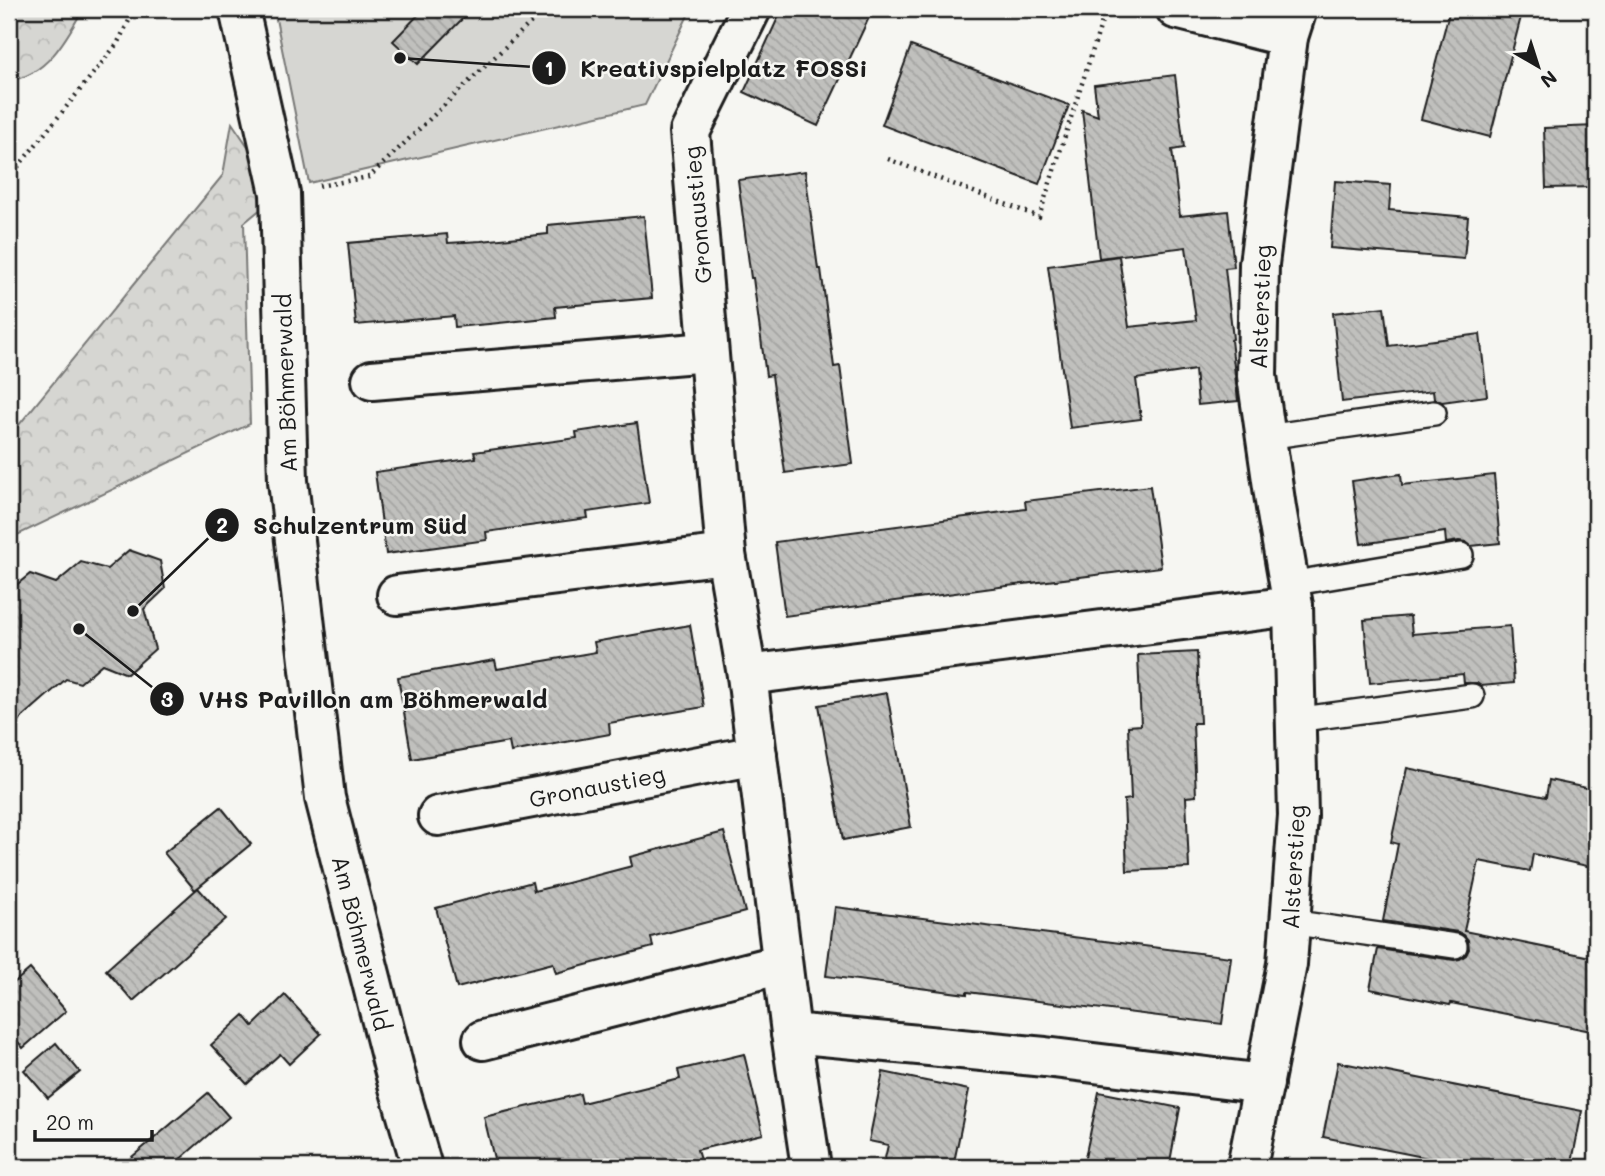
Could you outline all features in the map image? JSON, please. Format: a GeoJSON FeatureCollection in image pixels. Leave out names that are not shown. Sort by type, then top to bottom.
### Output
{"type":"FeatureCollection","features":[{"type":"Feature","properties":{"kind":"street","name":"Am Böhmerwald"},"geometry":{"type":"LineString","coordinates":[[239,9],[280,193],[288,481],[326,798],[398,1084],[422,1167]]}},
{"type":"Feature","properties":{"kind":"street","name":"Gronaustieg"},"geometry":{"type":"LineString","coordinates":[[751,9],[690,132],[726,554],[747,675],[782,964],[811,1167]]}},
{"type":"Feature","properties":{"kind":"street"},"geometry":{"type":"LineString","coordinates":[[1176,9],[1293,23]]}},
{"type":"Feature","properties":{"kind":"street","name":"Alsterstieg"},"geometry":{"type":"LineString","coordinates":[[1247,1167],[1287,964],[1298,816],[1291,595],[1257,376],[1259,264],[1293,23]]}},
{"type":"Feature","properties":{"kind":"street"},"geometry":{"type":"LineString","coordinates":[[372,380],[708,352]]}},
{"type":"Feature","properties":{"kind":"street"},"geometry":{"type":"LineString","coordinates":[[397,595],[726,554]]}},
{"type":"Feature","properties":{"kind":"street"},"geometry":{"type":"LineString","coordinates":[[747,675],[1291,595]]}},
{"type":"Feature","properties":{"kind":"street","name":"Gronaustieg"},"geometry":{"type":"LineString","coordinates":[[438,817],[757,755]]}},
{"type":"Feature","properties":{"kind":"street"},"geometry":{"type":"LineString","coordinates":[[483,1040],[782,964]]}},
{"type":"Feature","properties":{"kind":"street"},"geometry":{"type":"LineString","coordinates":[[791,1033],[1045,1057],[1264,1084]]}},
{"type":"Feature","properties":{"kind":"lane"},"geometry":{"type":"LineString","coordinates":[[1266,437],[1434,413]]}},
{"type":"Feature","properties":{"kind":"lane"},"geometry":{"type":"LineString","coordinates":[[1291,595],[1461,555]]}},
{"type":"Feature","properties":{"kind":"lane"},"geometry":{"type":"LineString","coordinates":[[1295,720],[1472,696]]}},
{"type":"Feature","properties":{"kind":"lane"},"geometry":{"type":"LineString","coordinates":[[1290,922],[1455,946]]}},
{"type":"Feature","properties":{"kind":"path"},"geometry":{"type":"LineString","coordinates":[[9,178],[117,44],[135,9]]}},
{"type":"Feature","properties":{"kind":"path"},"geometry":{"type":"LineString","coordinates":[[280,193],[369,177],[545,9]]}},
{"type":"Feature","properties":{"kind":"path"},"geometry":{"type":"LineString","coordinates":[[888,159],[1039,217],[1106,9]]}},
{"type":"Feature","properties":{"kind":"green space"},"geometry":{"type":"Polygon","coordinates":[[[9,9],[83,9],[70,32],[44,64],[34,72],[9,80],[9,9]]]}},
{"type":"Feature","properties":{"kind":"green space"},"geometry":{"type":"Polygon","coordinates":[[[274,9],[691,9],[645,105],[309,183],[274,9]]]}},
{"type":"Feature","properties":{"kind":"green space"},"geometry":{"type":"Polygon","coordinates":[[[232,123],[280,193],[244,223],[250,424],[9,539],[9,437],[223,175],[232,123]]]}},
{"type":"Feature","properties":{"kind":"building"},"geometry":{"type":"Polygon","coordinates":[[[424,9],[472,9],[418,64],[393,41],[424,9]]]}},
{"type":"Feature","properties":{"kind":"building"},"geometry":{"type":"Polygon","coordinates":[[[782,9],[873,9],[818,126],[744,92],[782,9]]]}},
{"type":"Feature","properties":{"kind":"building"},"geometry":{"type":"Polygon","coordinates":[[[1450,9],[1523,9],[1490,137],[1421,119],[1450,9]]]}},
{"type":"Feature","properties":{"kind":"building"},"geometry":{"type":"Polygon","coordinates":[[[911,46],[1069,105],[1039,184],[882,125],[911,46]]]}},
{"type":"Feature","properties":{"kind":"building"},"geometry":{"type":"Polygon","coordinates":[[[1175,75],[1184,148],[1172,150],[1180,216],[1228,211],[1234,267],[1225,268],[1238,401],[1198,405],[1195,370],[1136,379],[1141,419],[1070,428],[1048,266],[1119,256],[1129,327],[1196,320],[1186,247],[1099,258],[1082,110],[1098,116],[1094,85],[1175,75]]]}},
{"type":"Feature","properties":{"kind":"building"},"geometry":{"type":"Polygon","coordinates":[[[1596,126],[1596,187],[1546,188],[1544,128],[1596,126]]]}},
{"type":"Feature","properties":{"kind":"building"},"geometry":{"type":"Polygon","coordinates":[[[805,171],[834,367],[840,366],[853,464],[785,473],[772,375],[766,376],[738,180],[805,171]]]}},
{"type":"Feature","properties":{"kind":"building"},"geometry":{"type":"Polygon","coordinates":[[[1335,181],[1391,185],[1389,210],[1468,217],[1464,259],[1330,248],[1335,181]]]}},
{"type":"Feature","properties":{"kind":"building"},"geometry":{"type":"Polygon","coordinates":[[[644,216],[652,298],[555,307],[556,317],[489,324],[455,327],[454,316],[356,325],[348,243],[447,234],[448,243],[481,241],[548,234],[548,225],[644,216]]]}},
{"type":"Feature","properties":{"kind":"building"},"geometry":{"type":"Polygon","coordinates":[[[1384,307],[1389,346],[1480,334],[1487,396],[1442,402],[1434,399],[1433,391],[1342,402],[1333,313],[1384,307]]]}},
{"type":"Feature","properties":{"kind":"building"},"geometry":{"type":"Polygon","coordinates":[[[637,423],[649,503],[587,512],[588,518],[486,532],[487,540],[386,554],[375,472],[476,458],[474,452],[577,438],[576,432],[637,423]]]}},
{"type":"Feature","properties":{"kind":"building"},"geometry":{"type":"Polygon","coordinates":[[[1401,474],[1402,485],[1494,475],[1500,543],[1471,546],[1459,541],[1446,543],[1445,532],[1361,544],[1352,481],[1401,474]]]}},
{"type":"Feature","properties":{"kind":"building"},"geometry":{"type":"Polygon","coordinates":[[[1150,486],[1161,567],[785,616],[775,542],[1026,509],[1025,501],[1150,486]]]}},
{"type":"Feature","properties":{"kind":"building"},"geometry":{"type":"Polygon","coordinates":[[[129,550],[160,561],[165,589],[144,609],[155,649],[127,674],[102,664],[80,683],[66,679],[9,729],[9,591],[30,574],[56,583],[81,562],[107,569],[129,550]]]}},
{"type":"Feature","properties":{"kind":"building"},"geometry":{"type":"Polygon","coordinates":[[[1410,616],[1412,634],[1510,626],[1514,683],[1481,686],[1477,683],[1464,683],[1463,674],[1370,683],[1364,620],[1410,616]]]}},
{"type":"Feature","properties":{"kind":"building"},"geometry":{"type":"Polygon","coordinates":[[[690,625],[704,707],[609,723],[610,734],[511,752],[509,742],[412,759],[398,677],[495,660],[497,669],[596,652],[594,642],[690,625]]]}},
{"type":"Feature","properties":{"kind":"building"},"geometry":{"type":"Polygon","coordinates":[[[1197,652],[1200,723],[1193,723],[1196,796],[1186,797],[1189,868],[1127,871],[1124,800],[1131,799],[1128,726],[1141,725],[1138,655],[1197,652]]]}},
{"type":"Feature","properties":{"kind":"building"},"geometry":{"type":"Polygon","coordinates":[[[887,693],[911,827],[843,840],[819,705],[887,693]]]}},
{"type":"Feature","properties":{"kind":"building"},"geometry":{"type":"Polygon","coordinates":[[[1407,768],[1546,797],[1549,780],[1596,790],[1596,868],[1533,854],[1530,871],[1479,861],[1464,931],[1596,958],[1596,1032],[1370,989],[1378,949],[1454,960],[1466,955],[1469,949],[1468,940],[1458,932],[1383,921],[1398,844],[1391,842],[1407,768]]]}},
{"type":"Feature","properties":{"kind":"building"},"geometry":{"type":"Polygon","coordinates":[[[221,807],[251,844],[195,890],[164,853],[221,807]]]}},
{"type":"Feature","properties":{"kind":"building"},"geometry":{"type":"Polygon","coordinates":[[[724,832],[745,912],[651,937],[653,947],[556,973],[553,963],[457,988],[436,908],[532,882],[534,891],[632,866],[630,857],[724,832]]]}},
{"type":"Feature","properties":{"kind":"building"},"geometry":{"type":"Polygon","coordinates":[[[198,888],[226,919],[133,1001],[106,970],[198,888]]]}},
{"type":"Feature","properties":{"kind":"building"},"geometry":{"type":"Polygon","coordinates":[[[835,907],[1231,957],[1222,1024],[826,976],[835,907]]]}},
{"type":"Feature","properties":{"kind":"building"},"geometry":{"type":"Polygon","coordinates":[[[30,969],[66,1011],[23,1048],[9,1031],[9,987],[30,969]]]}},
{"type":"Feature","properties":{"kind":"building"},"geometry":{"type":"Polygon","coordinates":[[[285,995],[321,1034],[289,1064],[280,1054],[247,1084],[211,1045],[244,1015],[253,1026],[285,995]]]}},
{"type":"Feature","properties":{"kind":"building"},"geometry":{"type":"Polygon","coordinates":[[[56,1043],[80,1072],[48,1098],[24,1070],[56,1043]]]}},
{"type":"Feature","properties":{"kind":"building"},"geometry":{"type":"Polygon","coordinates":[[[744,1054],[763,1134],[697,1150],[700,1160],[669,1167],[496,1167],[484,1117],[580,1094],[582,1103],[680,1079],[678,1070],[744,1054]]]}},
{"type":"Feature","properties":{"kind":"building"},"geometry":{"type":"Polygon","coordinates":[[[1338,1062],[1582,1111],[1571,1167],[1473,1167],[1323,1137],[1338,1062]]]}},
{"type":"Feature","properties":{"kind":"building"},"geometry":{"type":"Polygon","coordinates":[[[883,1072],[969,1090],[953,1167],[883,1167],[888,1145],[869,1141],[883,1072]]]}},
{"type":"Feature","properties":{"kind":"building"},"geometry":{"type":"Polygon","coordinates":[[[1099,1092],[1180,1108],[1169,1167],[1083,1167],[1099,1092]]]}},
{"type":"Feature","properties":{"kind":"building"},"geometry":{"type":"Polygon","coordinates":[[[208,1093],[229,1117],[171,1167],[120,1167],[208,1093]]]}},
{"type":"Feature","properties":{"kind":"place","name":"Kreativspielplatz FOSSi"},"geometry":{"type":"Point","coordinates":[400,58]}},
{"type":"Feature","properties":{"kind":"place","name":"Schulzentrum Süd"},"geometry":{"type":"Point","coordinates":[133,611]}},
{"type":"Feature","properties":{"kind":"place","name":"VHS Pavillon am Böhmerwald"},"geometry":{"type":"Point","coordinates":[79,629]}}]}
